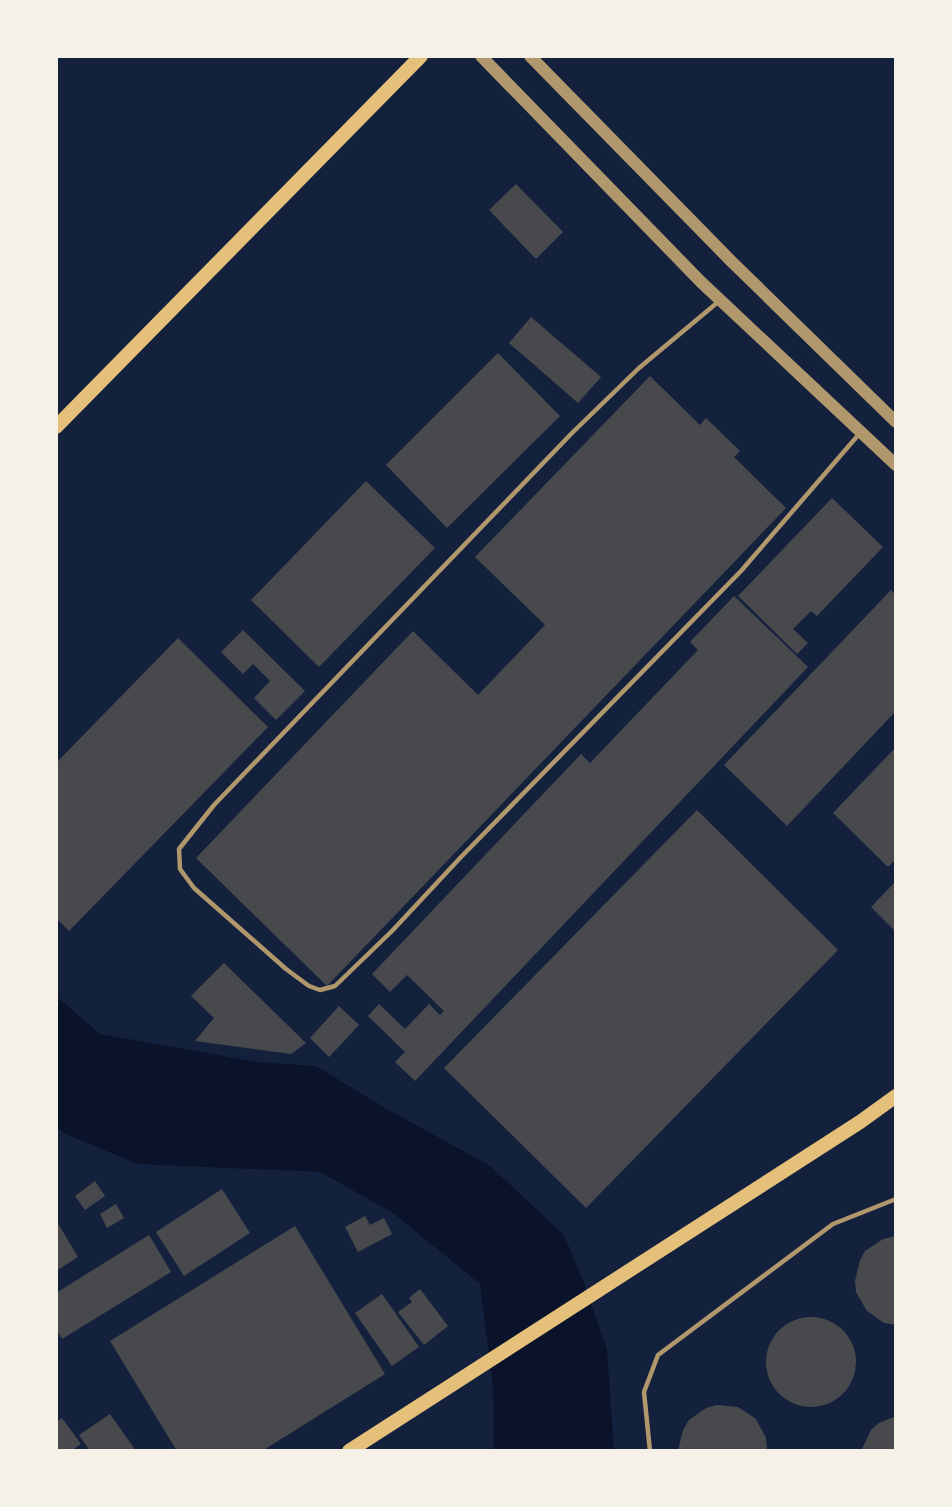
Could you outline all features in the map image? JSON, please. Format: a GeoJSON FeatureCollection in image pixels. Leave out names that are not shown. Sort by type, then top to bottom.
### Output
{"type":"FeatureCollection","features":[{"type":"Feature","properties":{"kind":"main road"},"geometry":{"type":"LineString","coordinates":[[56,427],[421,56]]}},
{"type":"Feature","properties":{"kind":"main road"},"geometry":{"type":"LineString","coordinates":[[349,1451],[373,1439],[451,1385],[896,1096]]}},
{"type":"Feature","properties":{"kind":"street"},"geometry":{"type":"LineString","coordinates":[[481,56],[720,300],[896,465]]}},
{"type":"Feature","properties":{"kind":"street"},"geometry":{"type":"LineString","coordinates":[[530,56],[732,262],[896,422]]}},
{"type":"Feature","properties":{"kind":"lane"},"geometry":{"type":"LineString","coordinates":[[720,300],[639,368],[572,433],[214,805],[179,849],[180,869],[194,888],[309,986],[320,990],[335,986],[392,931],[741,570],[861,432]]}},
{"type":"Feature","properties":{"kind":"lane"},"geometry":{"type":"LineString","coordinates":[[650,1451],[644,1392],[658,1355],[833,1224],[896,1199]]}},
{"type":"Feature","properties":{"kind":"water"},"geometry":{"type":"Polygon","coordinates":[[[56,996],[100,1034],[257,1062],[316,1066],[392,1112],[489,1165],[564,1235],[607,1349],[614,1451],[494,1451],[493,1388],[480,1284],[393,1213],[320,1172],[138,1164],[56,1128],[56,996]]]}},
{"type":"Feature","properties":{"kind":"building"},"geometry":{"type":"Polygon","coordinates":[[[516,184],[563,232],[536,259],[489,210],[516,184]]]}},
{"type":"Feature","properties":{"kind":"building"},"geometry":{"type":"Polygon","coordinates":[[[531,317],[601,377],[578,403],[509,343],[531,317]]]}},
{"type":"Feature","properties":{"kind":"building"},"geometry":{"type":"Polygon","coordinates":[[[498,353],[560,416],[447,528],[386,465],[498,353]]]}},
{"type":"Feature","properties":{"kind":"building"},"geometry":{"type":"Polygon","coordinates":[[[650,376],[700,425],[706,418],[740,451],[734,457],[786,508],[327,986],[196,858],[413,631],[478,695],[545,625],[475,557],[650,376]]]}},
{"type":"Feature","properties":{"kind":"building"},"geometry":{"type":"Polygon","coordinates":[[[366,481],[435,548],[319,667],[251,600],[366,481]]]}},
{"type":"Feature","properties":{"kind":"building"},"geometry":{"type":"Polygon","coordinates":[[[832,498],[883,547],[817,616],[811,611],[793,629],[808,643],[797,654],[738,596],[832,498]]]}},
{"type":"Feature","properties":{"kind":"building"},"geometry":{"type":"Polygon","coordinates":[[[891,590],[896,595],[896,711],[787,826],[724,765],[891,590]]]}},
{"type":"Feature","properties":{"kind":"building"},"geometry":{"type":"Polygon","coordinates":[[[734,596],[808,667],[415,1081],[395,1062],[405,1052],[368,1016],[379,1004],[405,1029],[429,1004],[440,1015],[444,1011],[407,975],[390,992],[372,974],[581,754],[590,763],[698,650],[690,642],[734,596]]]}},
{"type":"Feature","properties":{"kind":"building"},"geometry":{"type":"Polygon","coordinates":[[[243,630],[305,691],[276,720],[254,698],[270,681],[253,664],[243,674],[221,652],[243,630]]]}},
{"type":"Feature","properties":{"kind":"building"},"geometry":{"type":"Polygon","coordinates":[[[178,638],[268,727],[69,931],[56,918],[56,763],[178,638]]]}},
{"type":"Feature","properties":{"kind":"building"},"geometry":{"type":"Polygon","coordinates":[[[896,747],[896,859],[888,867],[833,813],[896,747]]]}},
{"type":"Feature","properties":{"kind":"building"},"geometry":{"type":"Polygon","coordinates":[[[697,810],[838,950],[586,1208],[444,1068],[697,810]]]}},
{"type":"Feature","properties":{"kind":"building"},"geometry":{"type":"Polygon","coordinates":[[[896,881],[896,932],[871,907],[896,881]]]}},
{"type":"Feature","properties":{"kind":"building"},"geometry":{"type":"Polygon","coordinates":[[[224,963],[306,1043],[291,1054],[195,1041],[214,1018],[191,996],[224,963]]]}},
{"type":"Feature","properties":{"kind":"building"},"geometry":{"type":"Polygon","coordinates":[[[339,1006],[359,1025],[329,1057],[310,1038],[339,1006]]]}},
{"type":"Feature","properties":{"kind":"building"},"geometry":{"type":"Polygon","coordinates":[[[95,1181],[105,1196],[85,1210],[75,1196],[95,1181]]]}},
{"type":"Feature","properties":{"kind":"building"},"geometry":{"type":"Polygon","coordinates":[[[222,1189],[250,1233],[184,1276],[156,1232],[222,1189]]]}},
{"type":"Feature","properties":{"kind":"building"},"geometry":{"type":"Polygon","coordinates":[[[116,1204],[124,1218],[107,1228],[100,1214],[116,1204]]]}},
{"type":"Feature","properties":{"kind":"building"},"geometry":{"type":"Polygon","coordinates":[[[365,1216],[370,1225],[384,1218],[392,1234],[358,1252],[345,1227],[365,1216]]]}},
{"type":"Feature","properties":{"kind":"building"},"geometry":{"type":"Polygon","coordinates":[[[56,1220],[78,1257],[56,1271],[56,1220]]]}},
{"type":"Feature","properties":{"kind":"building"},"geometry":{"type":"Polygon","coordinates":[[[295,1226],[385,1374],[262,1451],[177,1451],[110,1341],[295,1226]]]}},
{"type":"Feature","properties":{"kind":"building"},"geometry":{"type":"Polygon","coordinates":[[[149,1235],[171,1272],[62,1339],[56,1329],[56,1293],[149,1235]]]}},
{"type":"Feature","properties":{"kind":"building"},"geometry":{"type":"Polygon","coordinates":[[[896,1236],[896,1325],[884,1323],[867,1311],[856,1292],[855,1281],[865,1251],[883,1239],[896,1236]]]}},
{"type":"Feature","properties":{"kind":"building"},"geometry":{"type":"Polygon","coordinates":[[[420,1289],[448,1326],[424,1345],[398,1312],[412,1302],[409,1298],[420,1289]]]}},
{"type":"Feature","properties":{"kind":"building"},"geometry":{"type":"Polygon","coordinates":[[[382,1294],[419,1347],[392,1366],[355,1313],[382,1294]]]}},
{"type":"Feature","properties":{"kind":"building"},"geometry":{"type":"Polygon","coordinates":[[[811,1317],[828,1321],[843,1330],[852,1345],[856,1362],[852,1379],[843,1394],[828,1403],[811,1407],[794,1403],[779,1394],[770,1379],[766,1362],[770,1345],[779,1330],[794,1321],[811,1317]]]}},
{"type":"Feature","properties":{"kind":"building"},"geometry":{"type":"Polygon","coordinates":[[[717,1405],[738,1407],[756,1419],[766,1438],[767,1451],[678,1451],[683,1430],[689,1420],[706,1408],[717,1405]]]}},
{"type":"Feature","properties":{"kind":"building"},"geometry":{"type":"Polygon","coordinates":[[[110,1414],[136,1451],[90,1451],[79,1435],[110,1414]]]}},
{"type":"Feature","properties":{"kind":"building"},"geometry":{"type":"Polygon","coordinates":[[[896,1416],[896,1451],[861,1451],[871,1430],[879,1423],[896,1416]]]}},
{"type":"Feature","properties":{"kind":"building"},"geometry":{"type":"Polygon","coordinates":[[[62,1418],[81,1444],[71,1451],[56,1451],[56,1422],[62,1418]]]}}]}
